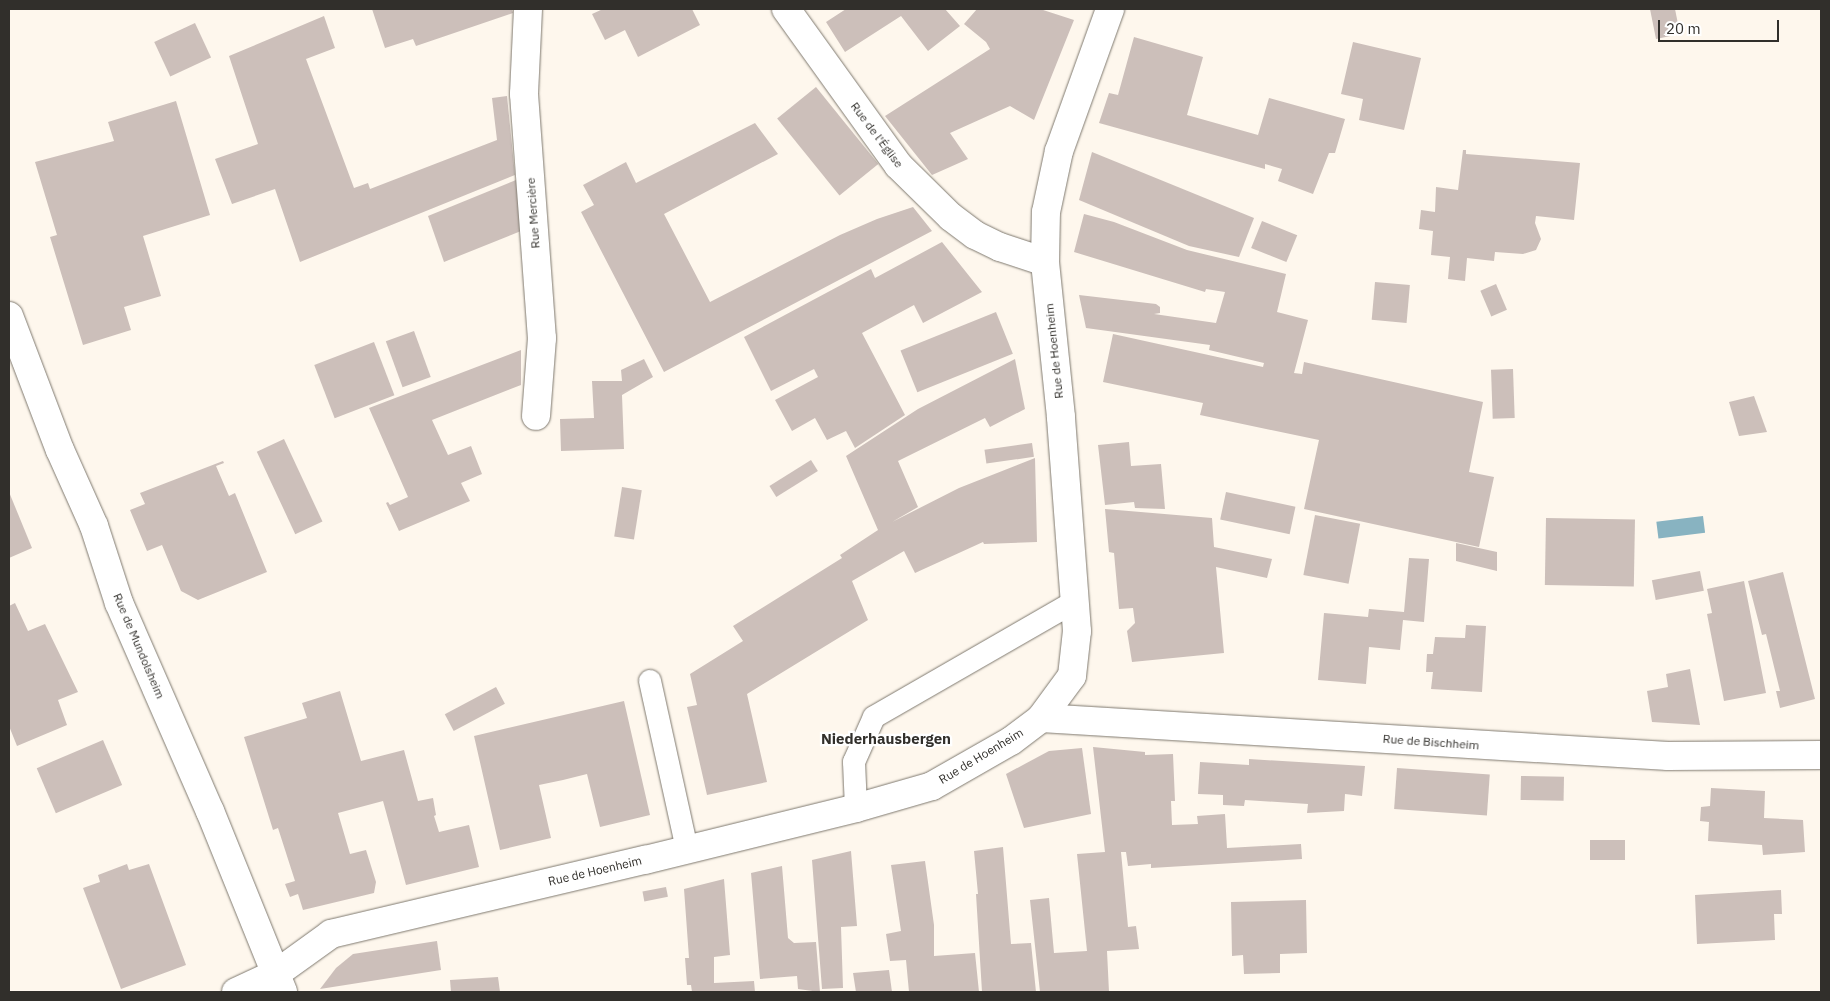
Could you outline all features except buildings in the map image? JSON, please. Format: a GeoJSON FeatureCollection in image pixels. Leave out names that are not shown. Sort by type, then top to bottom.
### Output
{"type":"FeatureCollection","features":[{"type":"Feature","properties":{"kind":"street","name":"Rue Mercière"},"geometry":{"type":"LineString","coordinates":[[528,9],[524,94],[542,338],[536,416]]}},
{"type":"Feature","properties":{"kind":"street","name":"Rue de l'Église"},"geometry":{"type":"LineString","coordinates":[[786,9],[898,165],[951,217],[975,235],[1000,247],[1045,262]]}},
{"type":"Feature","properties":{"kind":"street","name":"Rue de Hoenheim"},"geometry":{"type":"LineString","coordinates":[[236,992],[280,982],[331,934],[856,808],[932,786],[1011,741],[1041,718],[1072,676],[1078,631],[1061,417],[1045,262],[1046,212],[1059,151],[1110,9]]}},
{"type":"Feature","properties":{"kind":"street","name":"Rue de Mundolsheim"},"geometry":{"type":"LineString","coordinates":[[9,316],[60,450],[94,526],[120,603],[210,810],[280,982]]}},
{"type":"Feature","properties":{"kind":"street","name":"Rue de Bischheim"},"geometry":{"type":"LineString","coordinates":[[1041,718],[1668,756],[1821,755]]}},
{"type":"Feature","properties":{"kind":"lane"},"geometry":{"type":"LineString","coordinates":[[856,808],[854,762],[874,716],[1076,601]]}},
{"type":"Feature","properties":{"kind":"lane"},"geometry":{"type":"LineString","coordinates":[[650,681],[687,849]]}},
{"type":"Feature","properties":{"kind":"water"},"geometry":{"type":"Polygon","coordinates":[[[1703,516],[1705,533],[1658,539],[1656,522],[1703,516]]]}},
{"type":"Feature","properties":{"kind":"district","name":"Niederhausbergen"},"geometry":{"type":"Point","coordinates":[886,739]}}]}
